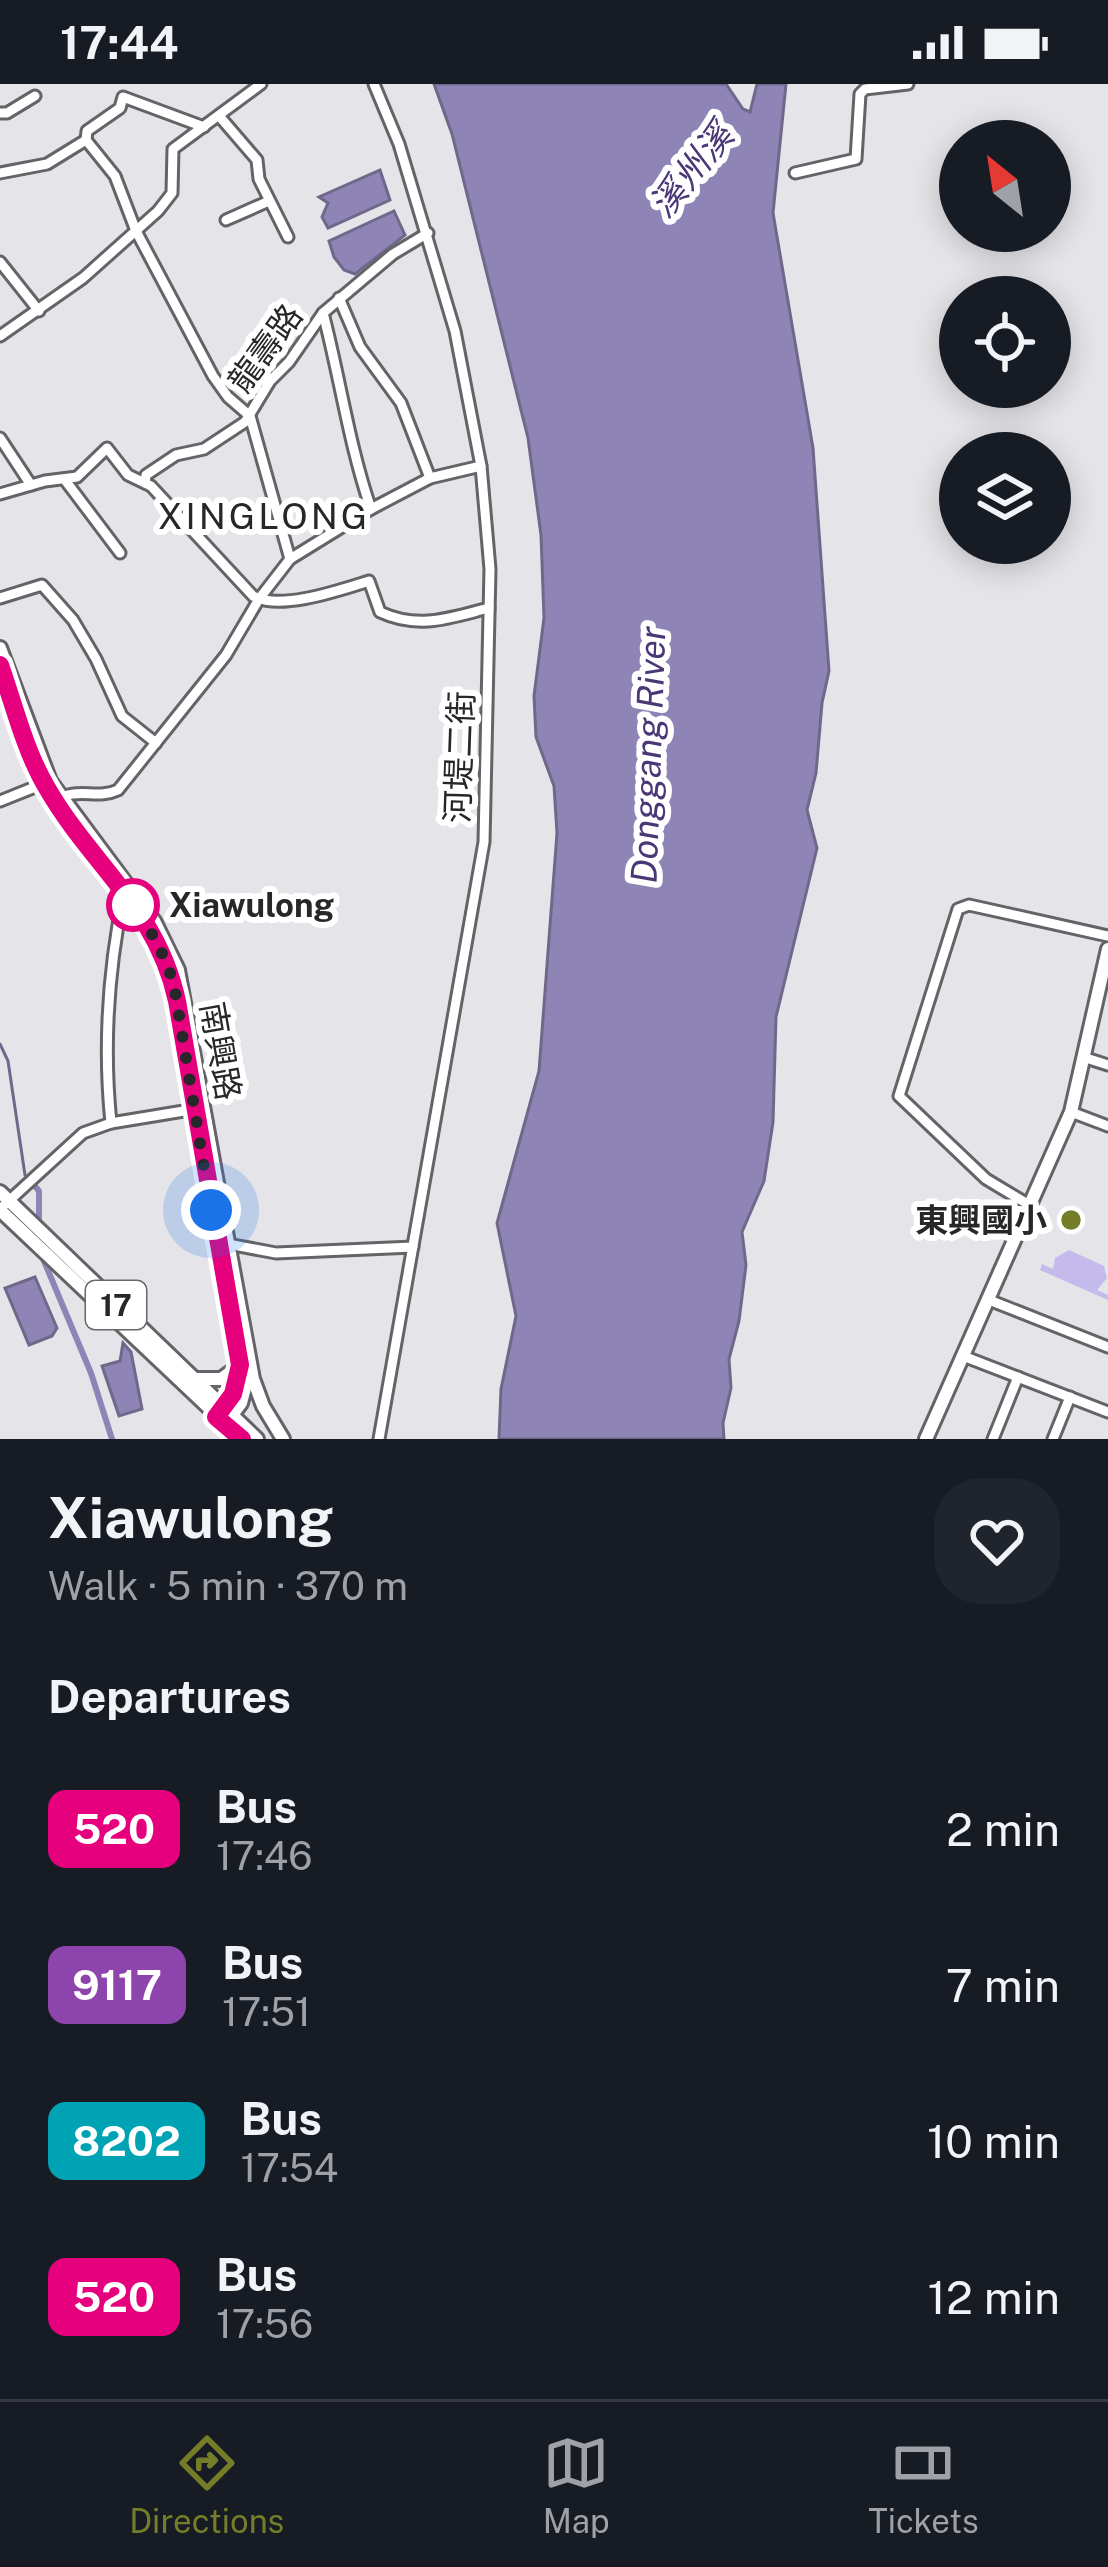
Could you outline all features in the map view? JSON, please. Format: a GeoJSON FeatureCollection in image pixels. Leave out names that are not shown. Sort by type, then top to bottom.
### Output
{"type":"FeatureCollection","features":[{"type":"Feature","properties":{"kind":"main road","name":"南興路"},"geometry":{"type":"LineString","coordinates":[[0,648],[47,782]]}},
{"type":"Feature","properties":{"kind":"main road","name":"南興路"},"geometry":{"type":"LineString","coordinates":[[0,665],[47,782],[126,891],[154,921],[178,970],[221,1243],[246,1366],[262,1406],[283,1439]]}},
{"type":"Feature","properties":{"kind":"main road"},"geometry":{"type":"LineString","coordinates":[[926,1439],[1071,1112],[1108,950]]}},
{"type":"Feature","properties":{"kind":"main road","name":"17"},"geometry":{"type":"LineString","coordinates":[[2,1203],[193,1379],[242,1439]]}},
{"type":"Feature","properties":{"kind":"main road","name":"17"},"geometry":{"type":"LineString","coordinates":[[2,1203],[224,1417],[257,1439]]}},
{"type":"Feature","properties":{"kind":"main road"},"geometry":{"type":"LineString","coordinates":[[193,1379],[221,1379],[246,1366]]}},
{"type":"Feature","properties":{"kind":"main road"},"geometry":{"type":"LineString","coordinates":[[224,1417],[241,1403],[246,1366]]}},
{"type":"Feature","properties":{"kind":"street"},"geometry":{"type":"LineString","coordinates":[[0,336],[39,311],[136,231],[172,193],[173,149],[261,84]]}},
{"type":"Feature","properties":{"kind":"street","name":"河堤二街"},"geometry":{"type":"LineString","coordinates":[[374,84],[399,144],[455,331],[481,466],[489,608],[484,842],[380,1439]]}},
{"type":"Feature","properties":{"kind":"street"},"geometry":{"type":"LineString","coordinates":[[795,173],[856,159],[860,94],[865,89],[908,84]]}},
{"type":"Feature","properties":{"kind":"street"},"geometry":{"type":"LineString","coordinates":[[0,113],[35,97]]}},
{"type":"Feature","properties":{"kind":"street"},"geometry":{"type":"LineString","coordinates":[[204,127],[123,97],[120,108],[87,131],[86,140],[115,176],[136,231],[221,390],[250,416],[290,559]]}},
{"type":"Feature","properties":{"kind":"street"},"geometry":{"type":"LineString","coordinates":[[220,117],[256,160],[259,179],[288,237]]}},
{"type":"Feature","properties":{"kind":"street"},"geometry":{"type":"LineString","coordinates":[[0,173],[47,164],[86,140]]}},
{"type":"Feature","properties":{"kind":"street"},"geometry":{"type":"LineString","coordinates":[[226,220],[269,201]]}},
{"type":"Feature","properties":{"kind":"street","name":"龍壽路"},"geometry":{"type":"LineString","coordinates":[[145,483],[146,475],[176,455],[204,449],[250,416],[270,381],[323,313],[394,254],[428,233]]}},
{"type":"Feature","properties":{"kind":"street"},"geometry":{"type":"LineString","coordinates":[[0,262],[39,311]]}},
{"type":"Feature","properties":{"kind":"street"},"geometry":{"type":"LineString","coordinates":[[339,298],[360,347],[401,404],[430,478]]}},
{"type":"Feature","properties":{"kind":"street"},"geometry":{"type":"LineString","coordinates":[[323,313],[353,455],[371,509]]}},
{"type":"Feature","properties":{"kind":"street"},"geometry":{"type":"LineString","coordinates":[[0,438],[31,485]]}},
{"type":"Feature","properties":{"kind":"street"},"geometry":{"type":"LineString","coordinates":[[0,494],[77,477],[107,448],[128,475],[145,483],[266,603],[370,581],[380,612],[405,622],[420,624],[489,608]]}},
{"type":"Feature","properties":{"kind":"street"},"geometry":{"type":"LineString","coordinates":[[57,799],[76,792],[106,796],[118,790],[226,655],[259,599],[290,559],[430,478],[481,466]]}},
{"type":"Feature","properties":{"kind":"street"},"geometry":{"type":"LineString","coordinates":[[65,481],[120,553]]}},
{"type":"Feature","properties":{"kind":"street"},"geometry":{"type":"LineString","coordinates":[[0,598],[42,585],[73,620],[122,716],[156,743]]}},
{"type":"Feature","properties":{"kind":"street"},"geometry":{"type":"LineString","coordinates":[[0,800],[47,782]]}},
{"type":"Feature","properties":{"kind":"street"},"geometry":{"type":"LineString","coordinates":[[110,1123],[106,1018],[126,891]]}},
{"type":"Feature","properties":{"kind":"street"},"geometry":{"type":"LineString","coordinates":[[1031,1207],[986,1179],[899,1096],[958,910],[969,905],[1108,936]]}},
{"type":"Feature","properties":{"kind":"street"},"geometry":{"type":"LineString","coordinates":[[1085,1058],[1108,1065]]}},
{"type":"Feature","properties":{"kind":"street"},"geometry":{"type":"LineString","coordinates":[[2,1203],[83,1133],[110,1123],[199,1108]]}},
{"type":"Feature","properties":{"kind":"street"},"geometry":{"type":"LineString","coordinates":[[1071,1112],[1108,1126]]}},
{"type":"Feature","properties":{"kind":"street"},"geometry":{"type":"LineString","coordinates":[[221,1243],[276,1253],[413,1247]]}},
{"type":"Feature","properties":{"kind":"street"},"geometry":{"type":"LineString","coordinates":[[989,1300],[1108,1347]]}},
{"type":"Feature","properties":{"kind":"street"},"geometry":{"type":"LineString","coordinates":[[963,1356],[1108,1412]]}},
{"type":"Feature","properties":{"kind":"street"},"geometry":{"type":"LineString","coordinates":[[993,1439],[1018,1377]]}},
{"type":"Feature","properties":{"kind":"street"},"geometry":{"type":"LineString","coordinates":[[1053,1439],[1070,1397]]}},
{"type":"Feature","properties":{"kind":"shaded area"},"geometry":{"type":"Polygon","coordinates":[[[1069,1250],[1104,1266],[1107,1278],[1097,1290],[1108,1295],[1108,1300],[1040,1270],[1042,1264],[1053,1269],[1055,1258],[1069,1250]]]}},
{"type":"Feature","properties":{"kind":"water"},"geometry":{"type":"Polygon","coordinates":[[[434,84],[726,84],[750,112],[757,84],[786,84],[773,213],[813,448],[829,671],[807,810],[817,848],[776,1017],[773,1122],[764,1181],[742,1232],[746,1265],[729,1359],[731,1388],[724,1439],[499,1439],[501,1389],[516,1316],[497,1223],[539,1071],[557,833],[554,786],[536,737],[534,696],[544,618],[541,535],[528,438],[452,134],[434,84]]]}},
{"type":"Feature","properties":{"kind":"water"},"geometry":{"type":"Polygon","coordinates":[[[380,170],[390,200],[328,228],[322,217],[328,203],[319,197],[380,170]]]}},
{"type":"Feature","properties":{"kind":"water"},"geometry":{"type":"Polygon","coordinates":[[[394,211],[405,235],[355,274],[344,270],[329,241],[394,211]]]}},
{"type":"Feature","properties":{"kind":"water"},"geometry":{"type":"Polygon","coordinates":[[[35,1277],[57,1328],[52,1336],[29,1345],[5,1288],[35,1277]]]}},
{"type":"Feature","properties":{"kind":"water"},"geometry":{"type":"Polygon","coordinates":[[[123,1343],[131,1352],[142,1409],[119,1416],[102,1366],[120,1361],[123,1343]]]}},
{"type":"Feature","properties":{"kind":"waterway"},"geometry":{"type":"LineString","coordinates":[[0,1044],[8,1061],[25,1175]]}},
{"type":"Feature","properties":{"kind":"waterway"},"geometry":{"type":"LineString","coordinates":[[33,1184],[39,1191],[39,1218]]}},
{"type":"Feature","properties":{"kind":"waterway"},"geometry":{"type":"LineString","coordinates":[[44,1261],[91,1373],[112,1439]]}},
{"type":"Feature","properties":{"kind":"bus line","name":"520"},"geometry":{"type":"LineString","coordinates":[[0,665],[44,783],[148,924],[165,955],[240,1365],[233,1394],[216,1417],[242,1439]]}},
{"type":"Feature","properties":{"kind":"place","name":"Xiawulong"},"geometry":{"type":"Point","coordinates":[133,905]}},
{"type":"Feature","properties":{"kind":"place","name":"東興國小"},"geometry":{"type":"Point","coordinates":[1071,1220]}},
{"type":"Feature","properties":{"kind":"district","name":"XINGLONG"},"geometry":{"type":"Point","coordinates":[264,516]}},
{"type":"Feature","properties":{"kind":"route"},"geometry":{"type":"LineString","coordinates":[[133,905],[124,893],[165,955],[174,985],[211,1210]]}},
{"type":"Feature","properties":{"kind":"water label","name":"溪州溪"},"geometry":{"type":"Point","coordinates":[691,170]}},
{"type":"Feature","properties":{"kind":"water label","name":"Donggang River"},"geometry":{"type":"Point","coordinates":[648,755]}}]}
